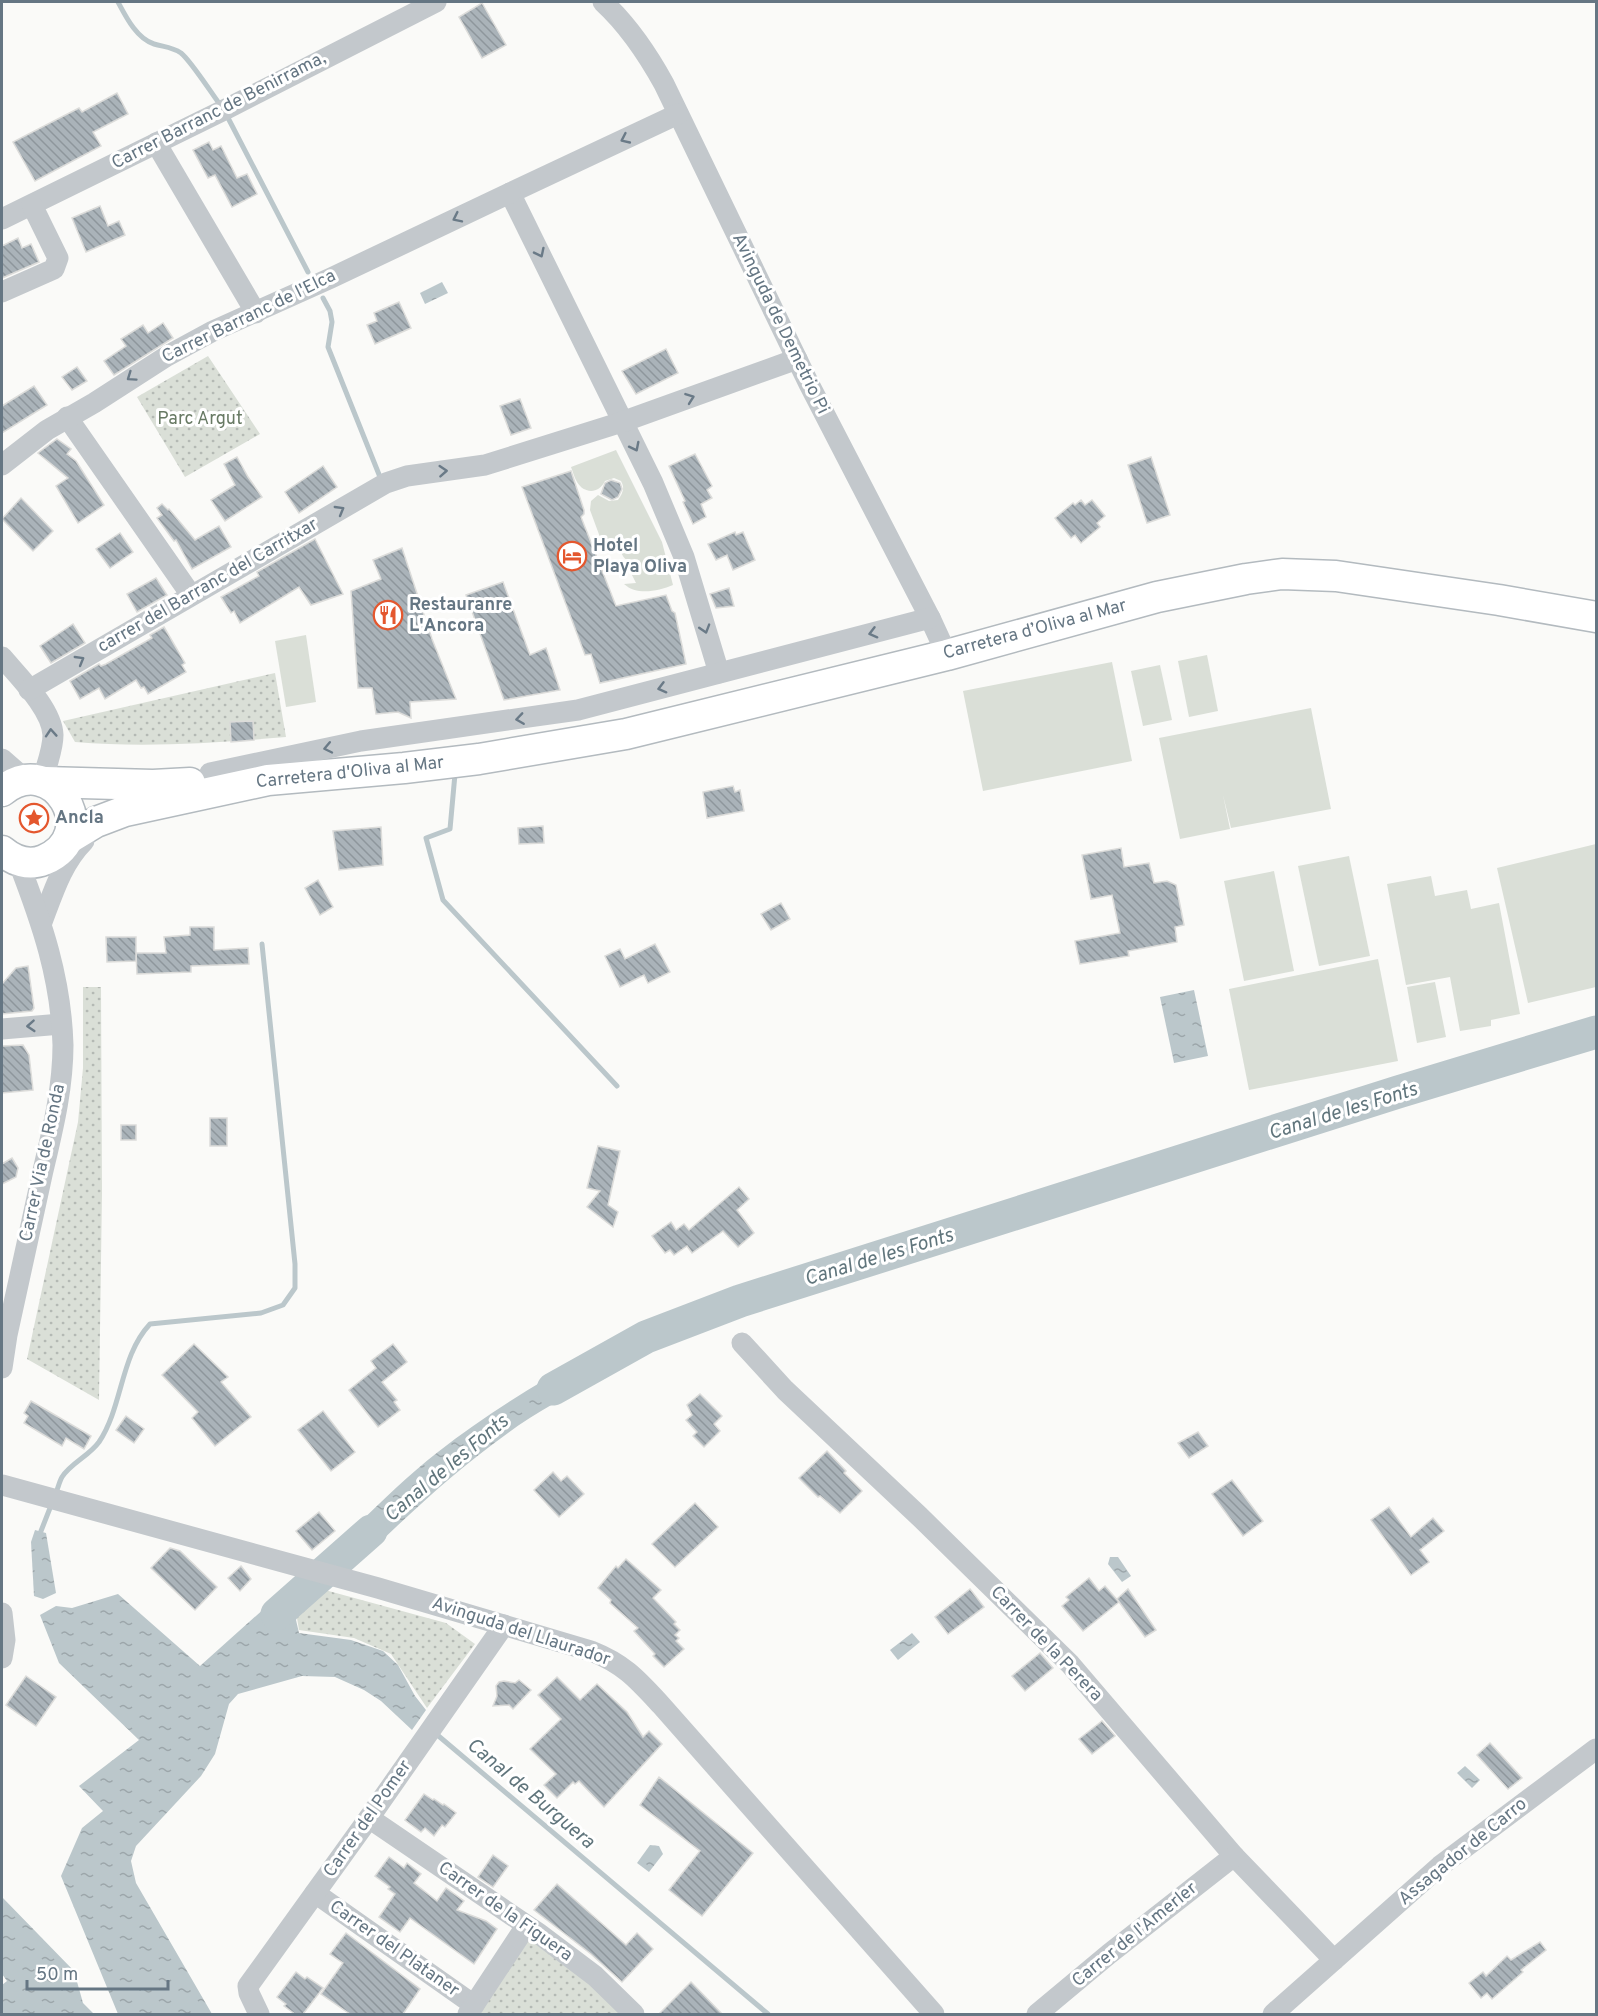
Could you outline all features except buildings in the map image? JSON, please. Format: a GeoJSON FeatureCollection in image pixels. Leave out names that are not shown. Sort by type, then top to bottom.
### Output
{"type":"FeatureCollection","features":[{"type":"Feature","properties":{"kind":"street","name":"Carrer Barranc de Benirrama,"},"geometry":{"type":"LineString","coordinates":[[2,219],[436,2]]}},
{"type":"Feature","properties":{"kind":"street","name":"Avinguda de Demetrio Pi"},"geometry":{"type":"LineString","coordinates":[[603,2],[637,39],[664,84],[797,359],[930,618],[946,654]]}},
{"type":"Feature","properties":{"kind":"street","name":"Carrer Barranc de l'Elca"},"geometry":{"type":"LineString","coordinates":[[2,465],[67,417],[94,403],[166,356],[678,114]]}},
{"type":"Feature","properties":{"kind":"street"},"geometry":{"type":"LineString","coordinates":[[156,143],[256,313]]}},
{"type":"Feature","properties":{"kind":"street"},"geometry":{"type":"LineString","coordinates":[[510,193],[653,483],[684,557],[719,673]]}},
{"type":"Feature","properties":{"kind":"street"},"geometry":{"type":"LineString","coordinates":[[2,292],[54,269],[58,263],[58,258],[32,205]]}},
{"type":"Feature","properties":{"kind":"street","name":"carrer del Barranc del Carritxar"},"geometry":{"type":"LineString","coordinates":[[29,690],[386,483],[407,476],[485,465],[622,422],[797,359]]}},
{"type":"Feature","properties":{"kind":"street"},"geometry":{"type":"LineString","coordinates":[[67,417],[192,595]]}},
{"type":"Feature","properties":{"kind":"street","name":"Carretera d’Oliva al Mar"},"geometry":{"type":"LineString","coordinates":[[479,759],[626,734],[946,654],[1157,597],[1235,580],[1282,574],[1327,575],[1374,580],[1596,617]]}},
{"type":"Feature","properties":{"kind":"street"},"geometry":{"type":"LineString","coordinates":[[210,773],[361,741],[578,710],[930,618]]}},
{"type":"Feature","properties":{"kind":"street"},"geometry":{"type":"LineString","coordinates":[[2,657],[47,716],[52,732],[36,786]]}},
{"type":"Feature","properties":{"kind":"street"},"geometry":{"type":"LineString","coordinates":[[2,759],[71,816],[71,827],[60,848]]}},
{"type":"Feature","properties":{"kind":"street","name":"Carretera d'Oliva al Mar"},"geometry":{"type":"LineString","coordinates":[[10,856],[28,863],[41,861],[96,822],[110,816],[268,780],[479,759]]}},
{"type":"Feature","properties":{"kind":"street"},"geometry":{"type":"LineString","coordinates":[[36,786],[153,785],[268,780]]}},
{"type":"Feature","properties":{"kind":"street","name":"Carretera d'Oliva al Mar"},"geometry":{"type":"LineString","coordinates":[[36,786],[113,801],[187,798]]}},
{"type":"Feature","properties":{"kind":"street"},"geometry":{"type":"LineString","coordinates":[[42,922],[63,869],[85,839],[105,828],[150,814],[187,798]]}},
{"type":"Feature","properties":{"kind":"street","name":"Carrer Via de Ronda"},"geometry":{"type":"LineString","coordinates":[[42,922],[60,848]]}},
{"type":"Feature","properties":{"kind":"street","name":"Carrer Via de Ronda"},"geometry":{"type":"LineString","coordinates":[[2,1367],[59,1098],[63,1056],[54,967],[42,922],[10,856]]}},
{"type":"Feature","properties":{"kind":"street"},"geometry":{"type":"LineString","coordinates":[[2,1029],[61,1024]]}},
{"type":"Feature","properties":{"kind":"street","name":"Carrer de la Perera"},"geometry":{"type":"LineString","coordinates":[[742,1343],[785,1390],[919,1516],[1070,1664],[1234,1856],[1334,1960]]}},
{"type":"Feature","properties":{"kind":"street","name":"Avinguda del Llaurador"},"geometry":{"type":"LineString","coordinates":[[2,1485],[345,1579],[612,1659],[630,1673],[669,1714],[934,2014]]}},
{"type":"Feature","properties":{"kind":"street"},"geometry":{"type":"LineString","coordinates":[[2,1613],[5,1641],[2,1658]]}},
{"type":"Feature","properties":{"kind":"street","name":"Carrer del Pomer"},"geometry":{"type":"LineString","coordinates":[[259,2014],[248,1986],[419,1748],[504,1625]]}},
{"type":"Feature","properties":{"kind":"street","name":"Assagador de Carro"},"geometry":{"type":"LineString","coordinates":[[1274,2014],[1440,1866],[1596,1749]]}},
{"type":"Feature","properties":{"kind":"street","name":"Carrer de la Figuera"},"geometry":{"type":"LineString","coordinates":[[369,1818],[595,1976],[634,2014]]}},
{"type":"Feature","properties":{"kind":"street","name":"Carrer de l'Amerler"},"geometry":{"type":"LineString","coordinates":[[1037,2014],[1234,1856]]}},
{"type":"Feature","properties":{"kind":"street","name":"Carrer del Plataner"},"geometry":{"type":"LineString","coordinates":[[315,1893],[471,2010]]}},
{"type":"Feature","properties":{"kind":"street"},"geometry":{"type":"LineString","coordinates":[[471,2010],[526,1926]]}},
{"type":"Feature","properties":{"kind":"green space","name":"Parc Argut"},"geometry":{"type":"Polygon","coordinates":[[[208,356],[260,434],[185,477],[137,397],[208,356]]]}},
{"type":"Feature","properties":{"kind":"green space"},"geometry":{"type":"Polygon","coordinates":[[[616,450],[662,542],[673,585],[648,591],[629,588],[624,584],[636,583],[628,561],[620,549],[620,540],[604,548],[590,510],[591,501],[598,495],[609,501],[618,500],[623,490],[621,481],[614,478],[605,481],[595,490],[583,489],[577,482],[571,467],[616,450]]]}},
{"type":"Feature","properties":{"kind":"green space"},"geometry":{"type":"Polygon","coordinates":[[[306,635],[316,702],[286,707],[275,641],[306,635]]]}},
{"type":"Feature","properties":{"kind":"green space"},"geometry":{"type":"Polygon","coordinates":[[[1207,655],[1218,711],[1189,717],[1178,661],[1207,655]]]}},
{"type":"Feature","properties":{"kind":"green space"},"geometry":{"type":"Polygon","coordinates":[[[1112,662],[1132,761],[983,791],[963,691],[1112,662]]]}},
{"type":"Feature","properties":{"kind":"green space"},"geometry":{"type":"Polygon","coordinates":[[[1160,665],[1172,720],[1143,726],[1131,671],[1160,665]]]}},
{"type":"Feature","properties":{"kind":"green space"},"geometry":{"type":"Polygon","coordinates":[[[275,673],[286,737],[207,743],[101,744],[75,742],[63,721],[275,673]]]}},
{"type":"Feature","properties":{"kind":"green space"},"geometry":{"type":"Polygon","coordinates":[[[1311,708],[1331,809],[1231,828],[1223,795],[1230,829],[1180,839],[1159,738],[1311,708]]]}},
{"type":"Feature","properties":{"kind":"green space"},"geometry":{"type":"Polygon","coordinates":[[[1596,844],[1596,987],[1528,1003],[1497,868],[1596,844]]]}},
{"type":"Feature","properties":{"kind":"green space"},"geometry":{"type":"Polygon","coordinates":[[[1349,856],[1370,956],[1319,966],[1298,866],[1349,856]]]}},
{"type":"Feature","properties":{"kind":"green space"},"geometry":{"type":"Polygon","coordinates":[[[1274,871],[1294,971],[1244,981],[1224,881],[1274,871]]]}},
{"type":"Feature","properties":{"kind":"green space"},"geometry":{"type":"Polygon","coordinates":[[[1431,876],[1435,896],[1467,890],[1471,909],[1499,903],[1520,1014],[1491,1020],[1491,1026],[1460,1031],[1450,977],[1406,985],[1387,884],[1431,876]]]}},
{"type":"Feature","properties":{"kind":"green space"},"geometry":{"type":"Polygon","coordinates":[[[1378,959],[1398,1061],[1249,1090],[1229,989],[1378,959]]]}},
{"type":"Feature","properties":{"kind":"green space"},"geometry":{"type":"Polygon","coordinates":[[[1435,982],[1446,1037],[1417,1043],[1407,987],[1435,982]]]}},
{"type":"Feature","properties":{"kind":"green space"},"geometry":{"type":"Polygon","coordinates":[[[83,987],[101,987],[102,1193],[99,1400],[27,1359],[78,1122],[83,1068],[83,987]]]}},
{"type":"Feature","properties":{"kind":"green space"},"geometry":{"type":"Polygon","coordinates":[[[325,1590],[446,1623],[475,1644],[427,1708],[391,1654],[354,1638],[299,1630],[297,1618],[299,1613],[325,1590]]]}},
{"type":"Feature","properties":{"kind":"green space"},"geometry":{"type":"Polygon","coordinates":[[[533,1937],[627,2014],[477,2014],[524,1940],[533,1937]]]}},
{"type":"Feature","properties":{"kind":"water"},"geometry":{"type":"Polygon","coordinates":[[[442,282],[448,293],[425,304],[420,293],[442,282]]]}},
{"type":"Feature","properties":{"kind":"water"},"geometry":{"type":"Polygon","coordinates":[[[1194,990],[1208,1056],[1174,1063],[1160,997],[1194,990]]]}},
{"type":"Feature","properties":{"kind":"water"},"geometry":{"type":"Polygon","coordinates":[[[587,1355],[598,1377],[519,1425],[488,1448],[429,1496],[355,1566],[324,1558],[394,1490],[438,1452],[474,1425],[587,1355]]]}},
{"type":"Feature","properties":{"kind":"water"},"geometry":{"type":"Polygon","coordinates":[[[35,1530],[46,1533],[56,1593],[43,1599],[34,1596],[31,1542],[35,1530]]]}},
{"type":"Feature","properties":{"kind":"water"},"geometry":{"type":"Polygon","coordinates":[[[1110,1557],[1118,1557],[1131,1576],[1122,1582],[1108,1564],[1110,1557]]]}},
{"type":"Feature","properties":{"kind":"water"},"geometry":{"type":"Polygon","coordinates":[[[296,1580],[325,1590],[298,1615],[296,1620],[299,1633],[351,1640],[383,1651],[398,1665],[415,1696],[426,1710],[412,1730],[381,1701],[364,1690],[335,1677],[302,1676],[238,1694],[229,1704],[215,1754],[201,1776],[136,1846],[131,1861],[136,1883],[212,2014],[118,2014],[61,1876],[82,1828],[103,1811],[79,1786],[139,1740],[59,1663],[40,1615],[56,1606],[72,1608],[118,1594],[200,1666],[296,1580]]]}},
{"type":"Feature","properties":{"kind":"water"},"geometry":{"type":"Polygon","coordinates":[[[912,1633],[920,1642],[898,1660],[890,1650],[912,1633]]]}},
{"type":"Feature","properties":{"kind":"water"},"geometry":{"type":"Polygon","coordinates":[[[1465,1766],[1480,1780],[1472,1788],[1457,1773],[1465,1766]]]}},
{"type":"Feature","properties":{"kind":"water"},"geometry":{"type":"Polygon","coordinates":[[[650,1845],[659,1846],[663,1854],[649,1872],[637,1863],[650,1845]]]}},
{"type":"Feature","properties":{"kind":"water"},"geometry":{"type":"Polygon","coordinates":[[[2,1897],[74,1971],[83,2003],[94,2014],[2,2014],[2,1985],[7,1981],[2,1974],[2,1897]]]}},
{"type":"Feature","properties":{"kind":"waterway"},"geometry":{"type":"LineString","coordinates":[[118,2],[142,37],[154,44],[174,49],[185,57],[221,106]]}},
{"type":"Feature","properties":{"kind":"waterway"},"geometry":{"type":"LineString","coordinates":[[226,114],[308,272]]}},
{"type":"Feature","properties":{"kind":"waterway"},"geometry":{"type":"LineString","coordinates":[[323,298],[330,311],[332,322],[328,347],[380,477]]}},
{"type":"Feature","properties":{"kind":"waterway"},"geometry":{"type":"LineString","coordinates":[[458,772],[455,774],[450,829],[426,838],[443,900],[617,1086]]}},
{"type":"Feature","properties":{"kind":"waterway"},"geometry":{"type":"LineString","coordinates":[[55,1495],[66,1472],[95,1447],[107,1428],[133,1351],[150,1324],[261,1313],[283,1305],[295,1288],[295,1264],[262,944]]}},
{"type":"Feature","properties":{"kind":"waterway","name":"Canal de les Fonts"},"geometry":{"type":"LineString","coordinates":[[553,1389],[646,1337],[740,1301],[1398,1092],[1596,1032]]}},
{"type":"Feature","properties":{"kind":"waterway"},"geometry":{"type":"LineString","coordinates":[[41,1531],[52,1503]]}},
{"type":"Feature","properties":{"kind":"waterway","name":"Canal de les Fonts"},"geometry":{"type":"LineString","coordinates":[[277,1614],[371,1531]]}},
{"type":"Feature","properties":{"kind":"waterway","name":"Canal de Burguera"},"geometry":{"type":"LineString","coordinates":[[435,1733],[768,2014]]}},
{"type":"Feature","properties":{"kind":"place","name":"Hotel Playa Oliva"},"geometry":{"type":"Point","coordinates":[572,556]}},
{"type":"Feature","properties":{"kind":"place","name":"Restauranre L'Ancora"},"geometry":{"type":"Point","coordinates":[388,615]}},
{"type":"Feature","properties":{"kind":"place","name":"Ancla"},"geometry":{"type":"Point","coordinates":[34,818]}}]}
